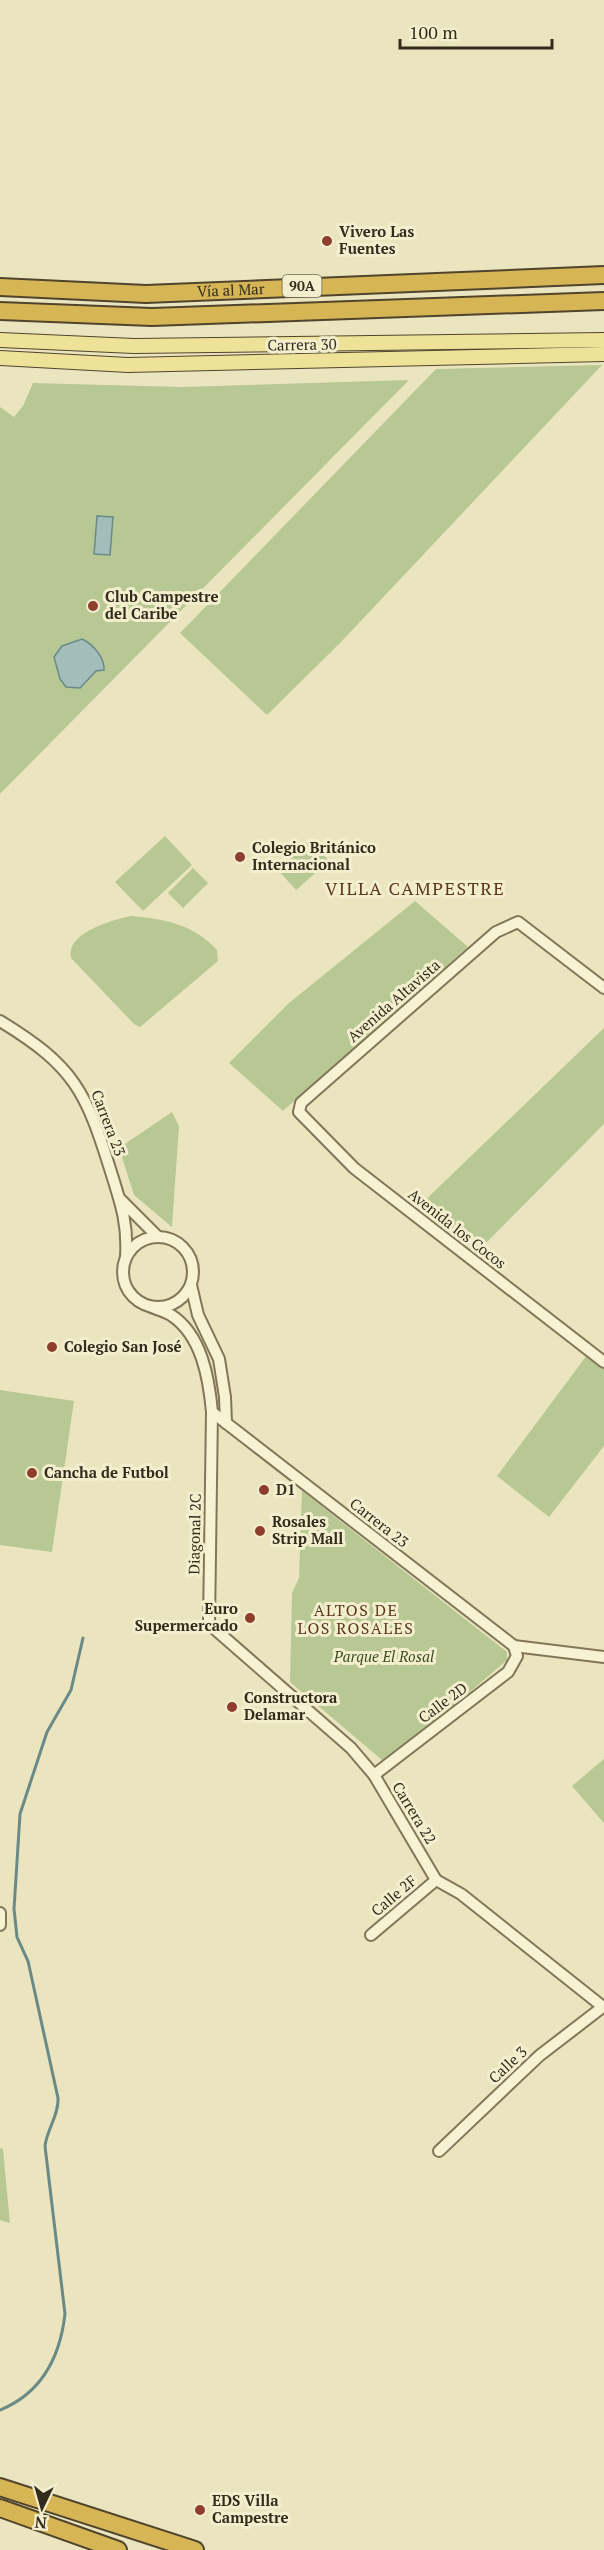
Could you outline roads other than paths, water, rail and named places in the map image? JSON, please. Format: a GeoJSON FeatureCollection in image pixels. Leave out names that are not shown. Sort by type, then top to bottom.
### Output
{"type":"FeatureCollection","features":[{"type":"Feature","properties":{"kind":"highway","name":"Vía al Mar"},"geometry":{"type":"LineString","coordinates":[[0,287],[146,294],[604,275]]}},
{"type":"Feature","properties":{"kind":"highway","name":"Vía al Mar"},"geometry":{"type":"LineString","coordinates":[[0,311],[152,317],[604,301]]}},
{"type":"Feature","properties":{"kind":"highway"},"geometry":{"type":"LineString","coordinates":[[0,2487],[195,2550]]}},
{"type":"Feature","properties":{"kind":"highway"},"geometry":{"type":"LineString","coordinates":[[0,2508],[118,2550]]}},
{"type":"Feature","properties":{"kind":"main road","name":"Carrera 30"},"geometry":{"type":"LineString","coordinates":[[0,340],[134,346],[604,340]]}},
{"type":"Feature","properties":{"kind":"main road","name":"Carrera 30"},"geometry":{"type":"LineString","coordinates":[[0,358],[128,365],[604,354]]}},
{"type":"Feature","properties":{"kind":"street","name":"Avenida Altavista"},"geometry":{"type":"LineString","coordinates":[[299,1112],[301,1104],[496,932],[518,922],[604,988]]}},
{"type":"Feature","properties":{"kind":"street","name":"Carrera 23"},"geometry":{"type":"LineString","coordinates":[[0,1021],[49,1053],[84,1095],[120,1199],[128,1230],[126,1257]]}},
{"type":"Feature","properties":{"kind":"street","name":"Avenida los Cocos"},"geometry":{"type":"LineString","coordinates":[[299,1112],[354,1168],[604,1362]]}},
{"type":"Feature","properties":{"kind":"street","name":"Carrera 23"},"geometry":{"type":"LineString","coordinates":[[120,1199],[158,1237]]}},
{"type":"Feature","properties":{"kind":"street"},"geometry":{"type":"LineString","coordinates":[[212,1412],[206,1368],[196,1345],[172,1316],[149,1306],[129,1293],[123,1269],[126,1257],[139,1243],[158,1237],[175,1241],[187,1252],[193,1268],[191,1285],[198,1315],[219,1359],[225,1397],[226,1423],[212,1445]]}},
{"type":"Feature","properties":{"kind":"street"},"geometry":{"type":"LineString","coordinates":[[149,1306],[159,1308],[179,1301],[191,1285]]}},
{"type":"Feature","properties":{"kind":"street","name":"Carrera 23"},"geometry":{"type":"LineString","coordinates":[[212,1412],[514,1646]]}},
{"type":"Feature","properties":{"kind":"street","name":"Diagonal 2C"},"geometry":{"type":"LineString","coordinates":[[209,1624],[212,1412]]}},
{"type":"Feature","properties":{"kind":"street","name":"Carrera 22"},"geometry":{"type":"LineString","coordinates":[[209,1624],[351,1748],[374,1775],[436,1880],[461,1894],[603,2006]]}},
{"type":"Feature","properties":{"kind":"street"},"geometry":{"type":"LineString","coordinates":[[514,1646],[604,1657]]}},
{"type":"Feature","properties":{"kind":"street","name":"Calle 2D"},"geometry":{"type":"LineString","coordinates":[[374,1775],[508,1672],[517,1656],[514,1646]]}},
{"type":"Feature","properties":{"kind":"street","name":"Calle 2F"},"geometry":{"type":"LineString","coordinates":[[371,1935],[436,1880]]}},
{"type":"Feature","properties":{"kind":"street"},"geometry":{"type":"LineString","coordinates":[[0,1913],[0,1925]]}},
{"type":"Feature","properties":{"kind":"street","name":"Calle 3"},"geometry":{"type":"LineString","coordinates":[[439,2151],[539,2056],[603,2006]]}},
{"type":"Feature","properties":{"kind":"water"},"geometry":{"type":"Polygon","coordinates":[[[97,516],[113,517],[110,555],[94,554],[97,516]]]}},
{"type":"Feature","properties":{"kind":"water"},"geometry":{"type":"Polygon","coordinates":[[[82,639],[98,652],[103,661],[104,670],[96,671],[80,688],[66,687],[60,679],[54,657],[62,646],[82,639]]]}},
{"type":"Feature","properties":{"kind":"waterway"},"geometry":{"type":"LineString","coordinates":[[0,2410],[27,2394],[46,2372],[59,2345],[65,2314],[45,2146],[57,2110],[58,2098],[28,1961],[17,1937],[14,1909],[20,1814],[47,1732],[71,1690],[83,1638]]}},
{"type":"Feature","properties":{"kind":"place","name":"Vivero Las Fuentes"},"geometry":{"type":"Point","coordinates":[327,241]}},
{"type":"Feature","properties":{"kind":"place","name":"Club Campestre del Caribe"},"geometry":{"type":"Point","coordinates":[93,606]}},
{"type":"Feature","properties":{"kind":"place","name":"Colegio Británico Internacional"},"geometry":{"type":"Point","coordinates":[240,857]}},
{"type":"Feature","properties":{"kind":"place","name":"Colegio San José"},"geometry":{"type":"Point","coordinates":[52,1347]}},
{"type":"Feature","properties":{"kind":"place","name":"Cancha de Futbol"},"geometry":{"type":"Point","coordinates":[32,1473]}},
{"type":"Feature","properties":{"kind":"place","name":"D1"},"geometry":{"type":"Point","coordinates":[264,1490]}},
{"type":"Feature","properties":{"kind":"place","name":"Rosales Strip Mall"},"geometry":{"type":"Point","coordinates":[260,1531]}},
{"type":"Feature","properties":{"kind":"place","name":"Euro Supermercado"},"geometry":{"type":"Point","coordinates":[250,1618]}},
{"type":"Feature","properties":{"kind":"place","name":"Constructora Delamar"},"geometry":{"type":"Point","coordinates":[232,1707]}},
{"type":"Feature","properties":{"kind":"place","name":"EDS Villa Campestre"},"geometry":{"type":"Point","coordinates":[200,2510]}},
{"type":"Feature","properties":{"kind":"district","name":"VILLA CAMPESTRE"},"geometry":{"type":"Point","coordinates":[415,889]}},
{"type":"Feature","properties":{"kind":"district","name":"ALTOS DE LOS ROSALES"},"geometry":{"type":"Point","coordinates":[356,1619]}},
{"type":"Feature","properties":{"kind":"park label","name":"Parque El Rosal"},"geometry":{"type":"Point","coordinates":[384,1657]}}]}
